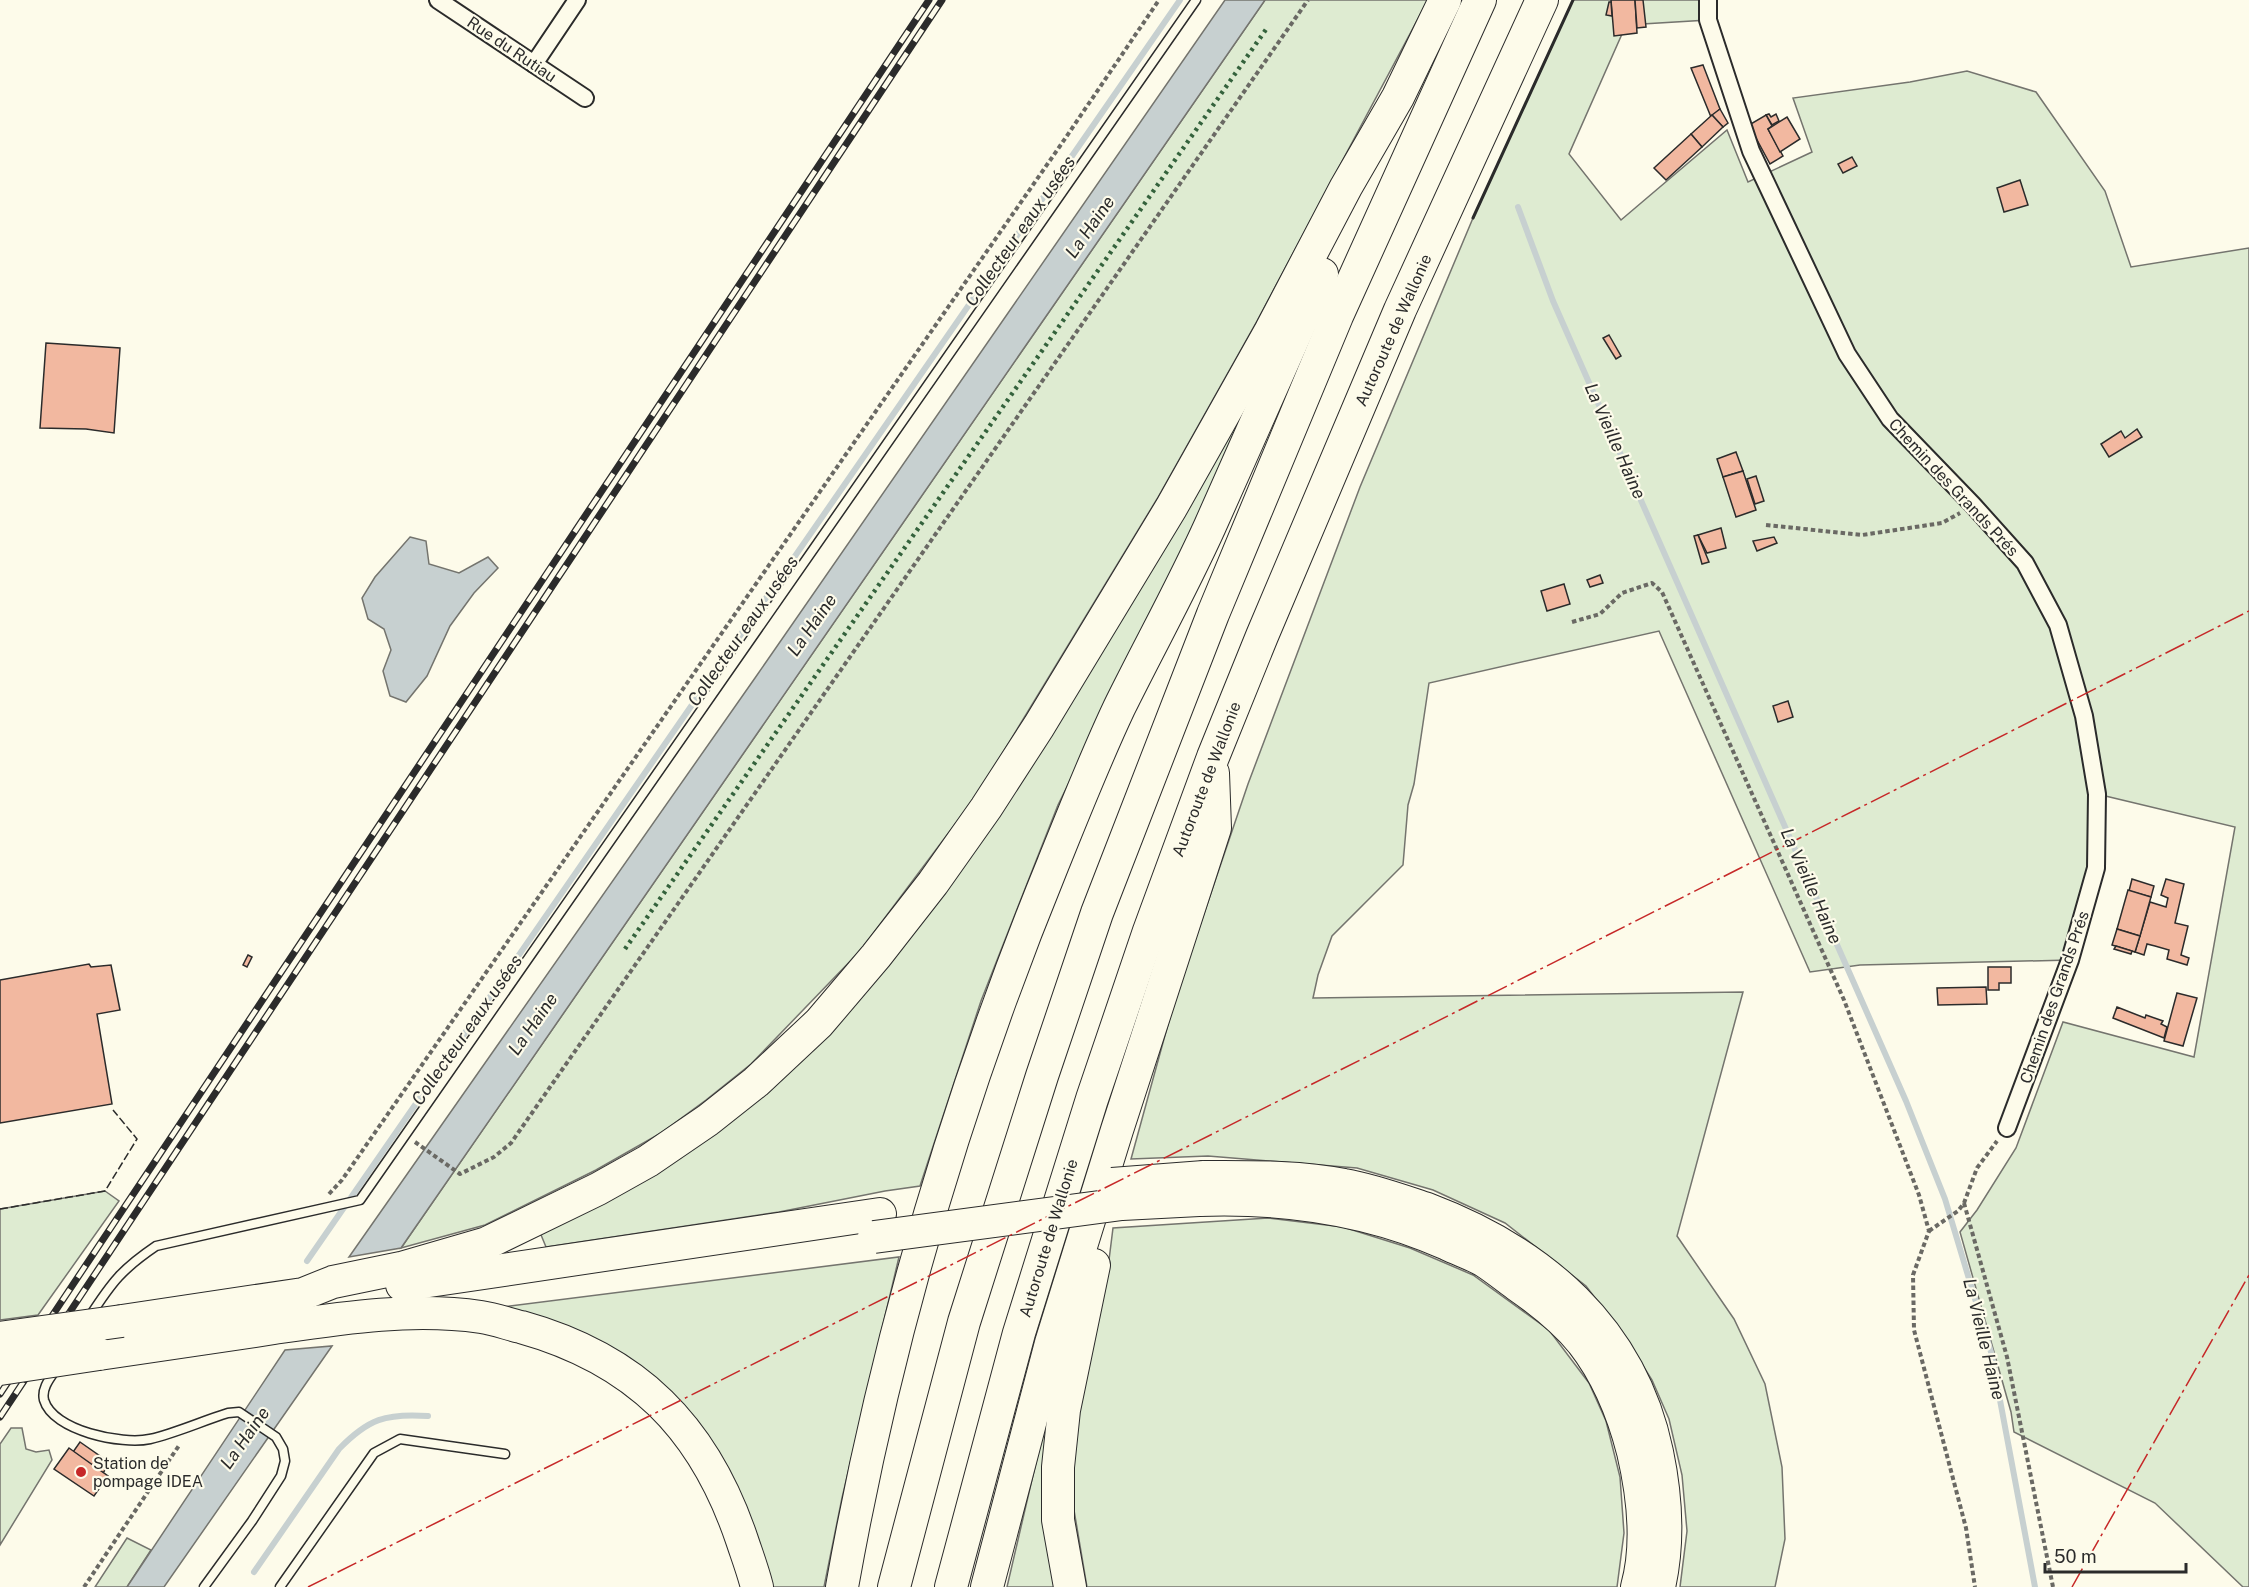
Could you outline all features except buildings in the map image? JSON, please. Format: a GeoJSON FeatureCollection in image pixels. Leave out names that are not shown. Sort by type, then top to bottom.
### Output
{"type":"FeatureCollection","features":[{"type":"Feature","properties":{"kind":"highway"},"geometry":{"type":"LineString","coordinates":[[0,1338],[303,1294],[333,1282],[401,1268],[487,1243],[598,1189],[648,1161],[708,1120],[756,1083],[819,1023],[876,956],[933,884],[1039,726],[1171,508],[1271,330],[1346,188],[1398,97],[1445,0]]}},
{"type":"Feature","properties":{"kind":"highway"},"geometry":{"type":"LineString","coordinates":[[894,1587],[964,1322],[1038,1087],[1097,913],[1213,614],[1337,316],[1480,0]]}},
{"type":"Feature","properties":{"kind":"highway","name":"Autoroute de Wallonie"},"geometry":{"type":"LineString","coordinates":[[951,1587],[1019,1333],[1092,1099],[1149,931],[1213,758],[1400,310],[1542,0]]}},
{"type":"Feature","properties":{"kind":"highway"},"geometry":{"type":"LineString","coordinates":[[842,1587],[886,1377],[944,1167],[992,1022],[1053,865],[1118,711],[1209,528],[1364,182],[1398,97]]}},
{"type":"Feature","properties":{"kind":"highway"},"geometry":{"type":"LineString","coordinates":[[987,1587],[1051,1343],[1150,1026],[1215,828],[1213,758]]}},
{"type":"Feature","properties":{"kind":"highway"},"geometry":{"type":"LineString","coordinates":[[1070,1587],[1058,1520],[1058,1467],[1064,1410],[1093,1269],[1125,1145],[1150,1026]]}},
{"type":"Feature","properties":{"kind":"highway"},"geometry":{"type":"LineString","coordinates":[[303,1294],[324,1296],[877,1226],[1122,1204],[1201,1188],[1290,1179],[1344,1184],[1394,1197],[1490,1237],[1536,1265],[1581,1305],[1611,1342],[1633,1381],[1651,1426],[1661,1471],[1666,1519],[1659,1587]]}},
{"type":"Feature","properties":{"kind":"highway"},"geometry":{"type":"LineString","coordinates":[[1201,1188],[1239,1198],[1304,1204],[1365,1214],[1425,1235],[1483,1261],[1541,1301],[1582,1342],[1609,1385],[1626,1423],[1639,1479],[1644,1536],[1637,1587]]}},
{"type":"Feature","properties":{"kind":"highway"},"geometry":{"type":"LineString","coordinates":[[362,1315],[394,1304],[877,1226]]}},
{"type":"Feature","properties":{"kind":"highway"},"geometry":{"type":"LineString","coordinates":[[0,1369],[87,1347],[362,1315],[421,1314],[482,1317],[553,1336],[592,1353],[624,1372],[647,1390],[674,1417],[711,1468],[736,1521],[757,1587]]}},
{"type":"Feature","properties":{"kind":"street","name":"Rue du Rutiau"},"geometry":{"type":"LineString","coordinates":[[438,0],[585,98]]}},
{"type":"Feature","properties":{"kind":"street"},"geometry":{"type":"LineString","coordinates":[[534,64],[577,0]]}},
{"type":"Feature","properties":{"kind":"street","name":"Chemin des Grands Prés"},"geometry":{"type":"LineString","coordinates":[[1708,0],[1708,20],[1751,151],[1847,354],[1890,419],[2025,563],[2058,625],[2084,717],[2097,794],[2096,868],[2070,960],[2007,1128]]}},
{"type":"Feature","properties":{"kind":"lane"},"geometry":{"type":"LineString","coordinates":[[87,1347],[113,1281],[134,1261],[156,1246],[360,1200],[1196,0]]}},
{"type":"Feature","properties":{"kind":"lane"},"geometry":{"type":"LineString","coordinates":[[69,1350],[44,1389],[44,1399],[51,1412],[73,1427],[121,1441],[149,1439],[228,1413],[239,1412],[276,1437],[283,1449],[285,1461],[281,1476],[252,1521],[204,1587]]}},
{"type":"Feature","properties":{"kind":"lane"},"geometry":{"type":"LineString","coordinates":[[280,1587],[374,1453],[400,1439],[505,1454]]}},
{"type":"Feature","properties":{"kind":"path"},"geometry":{"type":"LineString","coordinates":[[305,1211],[328,1195],[342,1180],[1159,0]]}},
{"type":"Feature","properties":{"kind":"path"},"geometry":{"type":"LineString","coordinates":[[422,1147],[460,1174],[494,1157],[511,1143],[1308,0]]}},
{"type":"Feature","properties":{"kind":"path"},"geometry":{"type":"LineString","coordinates":[[1766,525],[1862,535],[1942,524],[1973,505]]}},
{"type":"Feature","properties":{"kind":"path"},"geometry":{"type":"LineString","coordinates":[[1572,622],[1600,614],[1622,593],[1642,585],[1652,583],[1662,592],[1844,1000],[1919,1195],[1929,1231]]}},
{"type":"Feature","properties":{"kind":"path"},"geometry":{"type":"LineString","coordinates":[[1975,1587],[1966,1528],[1914,1330],[1913,1275],[1929,1231],[1958,1211],[1964,1203],[1977,1168],[2007,1128]]}},
{"type":"Feature","properties":{"kind":"path"},"geometry":{"type":"LineString","coordinates":[[1964,1203],[2007,1357],[2053,1587]]}},
{"type":"Feature","properties":{"kind":"path"},"geometry":{"type":"LineString","coordinates":[[84,1587],[178,1445],[198,1423]]}},
{"type":"Feature","properties":{"kind":"green space"},"geometry":{"type":"Polygon","coordinates":[[[1265,0],[1428,0],[1257,321],[1157,499],[977,795],[860,951],[751,1064],[706,1100],[661,1133],[596,1170],[485,1225],[401,1248],[1265,0]]]}},
{"type":"Feature","properties":{"kind":"green space"},"geometry":{"type":"Polygon","coordinates":[[[1573,0],[1708,0],[1708,20],[1626,25],[1569,154],[1621,220],[1727,130],[1748,182],[1812,152],[1793,98],[1910,82],[1967,71],[2036,92],[2105,191],[2131,267],[2249,248],[2249,1587],[2243,1587],[2155,1503],[2014,1432],[2011,1412],[1960,1232],[1977,1210],[2016,1148],[2063,1022],[2194,1057],[2235,827],[2097,794],[2096,868],[2070,960],[1860,965],[1810,972],[1659,631],[1429,683],[1414,784],[1408,805],[1403,865],[1332,936],[1318,975],[1313,998],[1743,992],[1677,1236],[1734,1319],[1765,1384],[1782,1467],[1785,1539],[1775,1587],[1680,1587],[1687,1531],[1682,1475],[1669,1419],[1652,1380],[1625,1337],[1586,1286],[1505,1223],[1433,1190],[1357,1168],[1208,1156],[1131,1159],[1175,999],[1248,784],[1360,487],[1473,218],[1573,0]]]}},
{"type":"Feature","properties":{"kind":"green space"},"geometry":{"type":"Polygon","coordinates":[[[1231,422],[1241,426],[1199,519],[1058,805],[981,1001],[920,1186],[779,1212],[546,1247],[539,1230],[832,1024],[1231,422]]]}},
{"type":"Feature","properties":{"kind":"green space"},"geometry":{"type":"Polygon","coordinates":[[[105,1191],[119,1201],[38,1315],[0,1320],[0,1209],[105,1191]]]}},
{"type":"Feature","properties":{"kind":"green space"},"geometry":{"type":"Polygon","coordinates":[[[1268,1218],[1343,1227],[1410,1248],[1473,1275],[1549,1330],[1589,1383],[1606,1421],[1620,1477],[1624,1533],[1617,1587],[1087,1587],[1074,1510],[1073,1462],[1079,1414],[1108,1268],[1113,1228],[1268,1218]]]}},
{"type":"Feature","properties":{"kind":"green space"},"geometry":{"type":"Polygon","coordinates":[[[899,1257],[842,1498],[824,1587],[770,1587],[755,1529],[703,1430],[503,1307],[899,1257]]]}},
{"type":"Feature","properties":{"kind":"green space"},"geometry":{"type":"Polygon","coordinates":[[[1075,1295],[1058,1587],[1007,1587],[1075,1295]]]}},
{"type":"Feature","properties":{"kind":"green space"},"geometry":{"type":"Polygon","coordinates":[[[11,1428],[22,1428],[26,1449],[36,1452],[49,1450],[52,1460],[0,1545],[0,1444],[11,1428]]]}},
{"type":"Feature","properties":{"kind":"green space"},"geometry":{"type":"Polygon","coordinates":[[[127,1538],[151,1550],[127,1587],[95,1587],[127,1538]]]}},
{"type":"Feature","properties":{"kind":"water","name":"La Haine"},"geometry":{"type":"Polygon","coordinates":[[[1225,0],[1265,0],[401,1248],[349,1257],[755,678],[1225,0]]]}},
{"type":"Feature","properties":{"kind":"water"},"geometry":{"type":"Polygon","coordinates":[[[410,537],[426,541],[429,564],[459,573],[488,557],[498,568],[474,593],[450,626],[427,676],[406,702],[390,696],[383,671],[391,650],[384,629],[368,619],[362,598],[375,577],[410,537]]]}},
{"type":"Feature","properties":{"kind":"water","name":"La Haine"},"geometry":{"type":"Polygon","coordinates":[[[332,1346],[164,1587],[127,1587],[285,1350],[332,1346]]]}},
{"type":"Feature","properties":{"kind":"waterway","name":"Collecteur eaux usées"},"geometry":{"type":"LineString","coordinates":[[307,1261],[1180,0]]}},
{"type":"Feature","properties":{"kind":"waterway","name":"La Vieille Haine"},"geometry":{"type":"LineString","coordinates":[[1518,207],[1553,301],[1906,1101],[1945,1199],[1991,1352],[2035,1587]]}},
{"type":"Feature","properties":{"kind":"waterway"},"geometry":{"type":"LineString","coordinates":[[254,1572],[339,1449],[349,1439],[369,1425],[389,1417],[428,1416]]}},
{"type":"Feature","properties":{"kind":"railway"},"geometry":{"type":"LineString","coordinates":[[0,1394],[929,0]]}},
{"type":"Feature","properties":{"kind":"railway"},"geometry":{"type":"LineString","coordinates":[[0,1417],[942,0]]}},
{"type":"Feature","properties":{"kind":"hedge"},"geometry":{"type":"LineString","coordinates":[[625,949],[1267,28]]}},
{"type":"Feature","properties":{"kind":"fence"},"geometry":{"type":"LineString","coordinates":[[0,1209],[105,1191],[137,1139],[113,1110]]}},
{"type":"Feature","properties":{"kind":"wall"},"geometry":{"type":"LineString","coordinates":[[1473,218],[1573,0]]}},
{"type":"Feature","properties":{"kind":"power"},"geometry":{"type":"LineString","coordinates":[[308,1587],[1420,1030],[2249,611]]}},
{"type":"Feature","properties":{"kind":"power"},"geometry":{"type":"LineString","coordinates":[[2072,1587],[2249,1275]]}},
{"type":"Feature","properties":{"kind":"place","name":"Station de pompage IDEA"},"geometry":{"type":"Point","coordinates":[81,1472]}}]}
